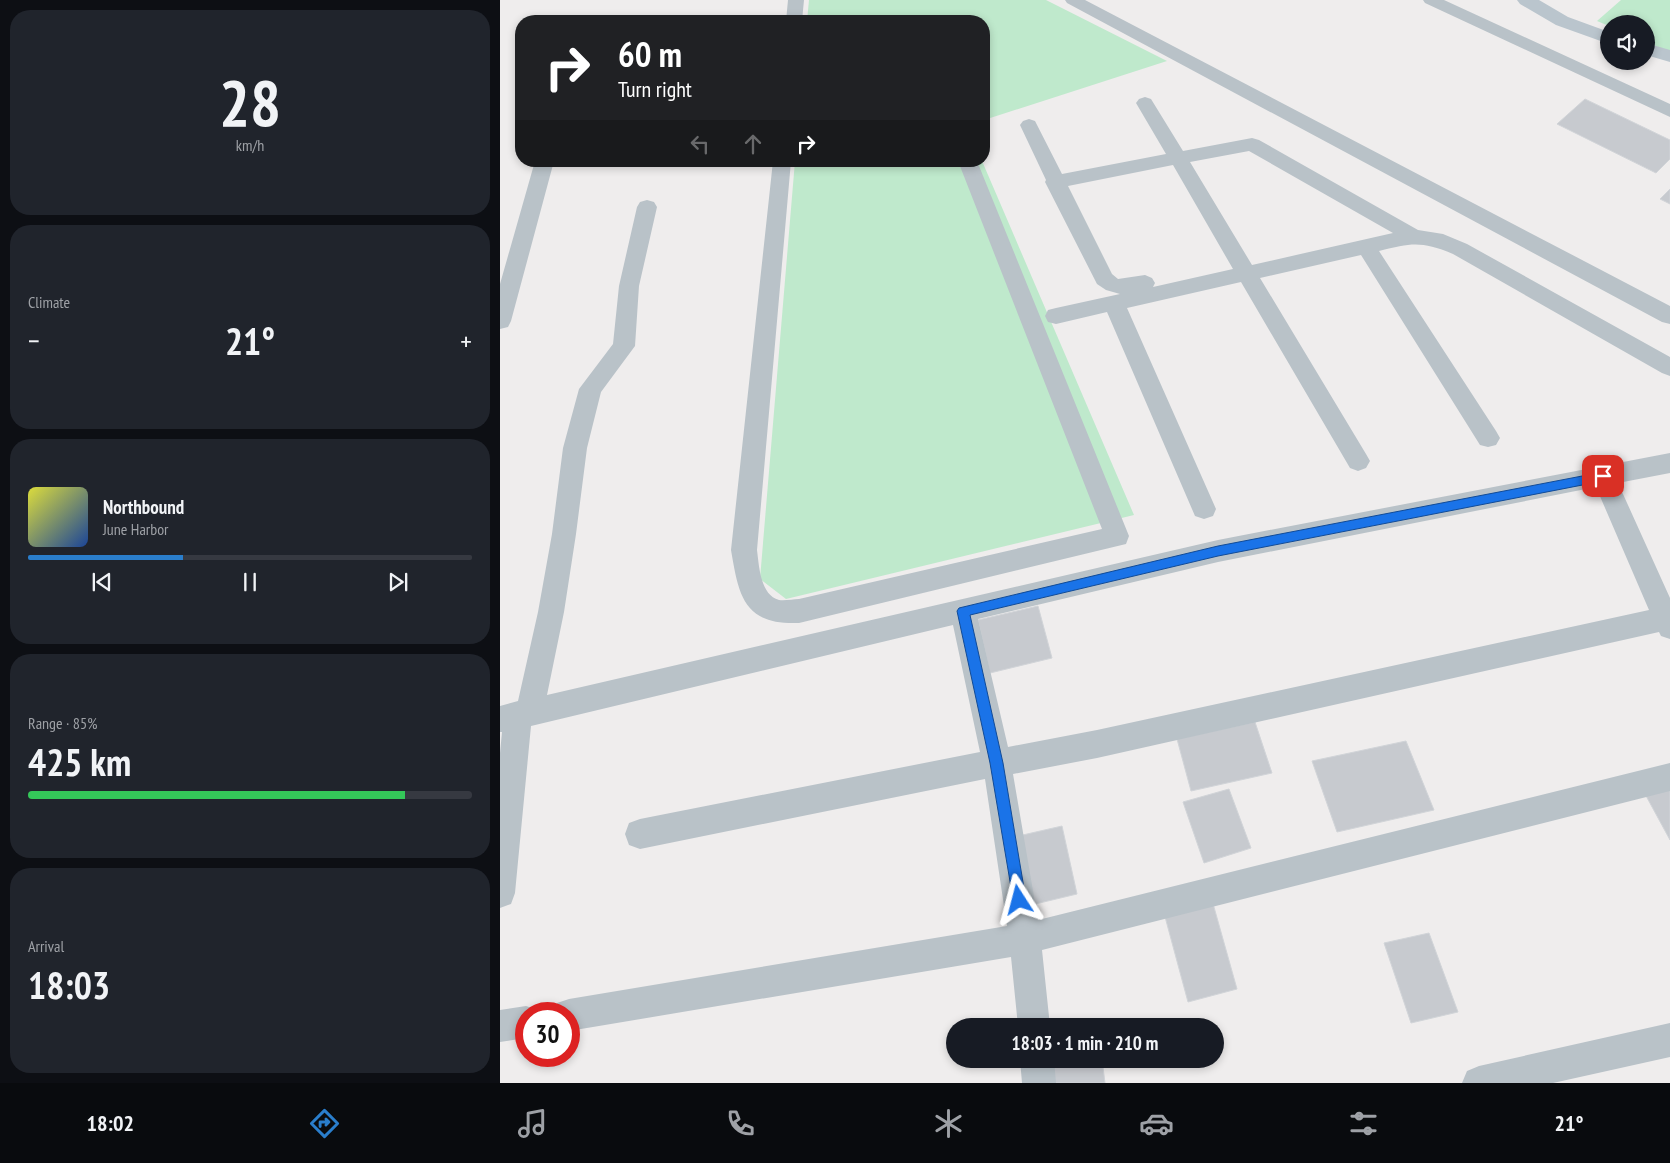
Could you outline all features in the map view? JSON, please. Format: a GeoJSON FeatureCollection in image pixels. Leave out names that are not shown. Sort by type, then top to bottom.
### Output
{"type":"FeatureCollection","features":[{"type":"Feature","properties":{"kind":"street"},"geometry":{"type":"LineString","coordinates":[[795,15],[796,0]]}},
{"type":"Feature","properties":{"kind":"street"},"geometry":{"type":"LineString","coordinates":[[1073,0],[1670,316]]}},
{"type":"Feature","properties":{"kind":"street"},"geometry":{"type":"LineString","coordinates":[[1431,0],[1670,111]]}},
{"type":"Feature","properties":{"kind":"street"},"geometry":{"type":"LineString","coordinates":[[1526,0],[1562,20],[1600,35]]}},
{"type":"Feature","properties":{"kind":"street"},"geometry":{"type":"LineString","coordinates":[[1655,52],[1670,56]]}},
{"type":"Feature","properties":{"kind":"street"},"geometry":{"type":"LineString","coordinates":[[1145,103],[1358,461]]}},
{"type":"Feature","properties":{"kind":"street"},"geometry":{"type":"LineString","coordinates":[[1029,125],[1055,182],[1104,279],[1109,284],[1125,287],[1217,270],[1247,273]]}},
{"type":"Feature","properties":{"kind":"street"},"geometry":{"type":"LineString","coordinates":[[1055,182],[1252,144],[1413,236]]}},
{"type":"Feature","properties":{"kind":"street"},"geometry":{"type":"LineString","coordinates":[[500,321],[543,167]]}},
{"type":"Feature","properties":{"kind":"street"},"geometry":{"type":"LineString","coordinates":[[781,167],[744,550],[750,583],[761,602],[775,611],[799,611],[1117,536],[969,167]]}},
{"type":"Feature","properties":{"kind":"street"},"geometry":{"type":"LineString","coordinates":[[500,893],[516,716],[551,612],[564,534],[574,448],[590,389],[624,346],[629,286],[647,206]]}},
{"type":"Feature","properties":{"kind":"street"},"geometry":{"type":"LineString","coordinates":[[1056,316],[1413,236],[1436,239],[1460,249],[1670,367]]}},
{"type":"Feature","properties":{"kind":"street"},"geometry":{"type":"LineString","coordinates":[[1366,247],[1488,438]]}},
{"type":"Feature","properties":{"kind":"street"},"geometry":{"type":"LineString","coordinates":[[1114,303],[1204,510]]}},
{"type":"Feature","properties":{"kind":"street"},"geometry":{"type":"LineString","coordinates":[[516,716],[1218,551],[1670,463]]}},
{"type":"Feature","properties":{"kind":"street"},"geometry":{"type":"LineString","coordinates":[[640,834],[1097,744],[1668,622],[1603,476]]}},
{"type":"Feature","properties":{"kind":"street"},"geometry":{"type":"LineString","coordinates":[[963,611],[997,763],[1026,939],[1033,1018]]}},
{"type":"Feature","properties":{"kind":"street"},"geometry":{"type":"LineString","coordinates":[[580,1013],[1026,939],[1670,777]]}},
{"type":"Feature","properties":{"kind":"street"},"geometry":{"type":"LineString","coordinates":[[500,1026],[515,1024]]}},
{"type":"Feature","properties":{"kind":"street"},"geometry":{"type":"LineString","coordinates":[[1479,1083],[1670,1040]]}},
{"type":"Feature","properties":{"kind":"street"},"geometry":{"type":"LineString","coordinates":[[1038,1068],[1039,1083]]}},
{"type":"Feature","properties":{"kind":"green space"},"geometry":{"type":"Polygon","coordinates":[[[809,0],[1046,0],[1167,61],[990,118],[990,15],[808,15],[809,0]]]}},
{"type":"Feature","properties":{"kind":"green space"},"geometry":{"type":"Polygon","coordinates":[[[1621,0],[1670,0],[1670,52],[1655,46],[1655,15],[1604,15],[1621,0]]]}},
{"type":"Feature","properties":{"kind":"green space"},"geometry":{"type":"Polygon","coordinates":[[[794,167],[985,167],[1134,515],[786,599],[760,579],[794,167]]]}},
{"type":"Feature","properties":{"kind":"building"},"geometry":{"type":"Polygon","coordinates":[[[1585,99],[1670,140],[1670,159],[1656,173],[1557,124],[1585,99]]]}},
{"type":"Feature","properties":{"kind":"building"},"geometry":{"type":"Polygon","coordinates":[[[1670,189],[1670,204],[1660,199],[1670,189]]]}},
{"type":"Feature","properties":{"kind":"building"},"geometry":{"type":"Polygon","coordinates":[[[1038,606],[1052,658],[990,673],[978,620],[1038,606]]]}},
{"type":"Feature","properties":{"kind":"building"},"geometry":{"type":"Polygon","coordinates":[[[1255,722],[1272,773],[1191,791],[1177,739],[1255,722]]]}},
{"type":"Feature","properties":{"kind":"building"},"geometry":{"type":"Polygon","coordinates":[[[1406,741],[1434,810],[1337,832],[1312,761],[1406,741]]]}},
{"type":"Feature","properties":{"kind":"building"},"geometry":{"type":"Polygon","coordinates":[[[1670,788],[1670,840],[1645,794],[1670,788]]]}},
{"type":"Feature","properties":{"kind":"building"},"geometry":{"type":"Polygon","coordinates":[[[1229,789],[1251,848],[1204,863],[1183,802],[1229,789]]]}},
{"type":"Feature","properties":{"kind":"building"},"geometry":{"type":"Polygon","coordinates":[[[1062,826],[1077,894],[1027,906],[1014,837],[1062,826]]]}},
{"type":"Feature","properties":{"kind":"building"},"geometry":{"type":"Polygon","coordinates":[[[1212,900],[1237,989],[1188,1002],[1164,913],[1212,900]]]}},
{"type":"Feature","properties":{"kind":"building"},"geometry":{"type":"Polygon","coordinates":[[[1429,933],[1458,1012],[1411,1023],[1384,943],[1429,933]]]}},
{"type":"Feature","properties":{"kind":"building"},"geometry":{"type":"Polygon","coordinates":[[[1048,1068],[1103,1068],[1105,1083],[1050,1083],[1048,1068]]]}},
{"type":"Feature","properties":{"kind":"route"},"geometry":{"type":"LineString","coordinates":[[1019,900],[997,763],[963,611],[1218,551],[1603,476]]}}]}
